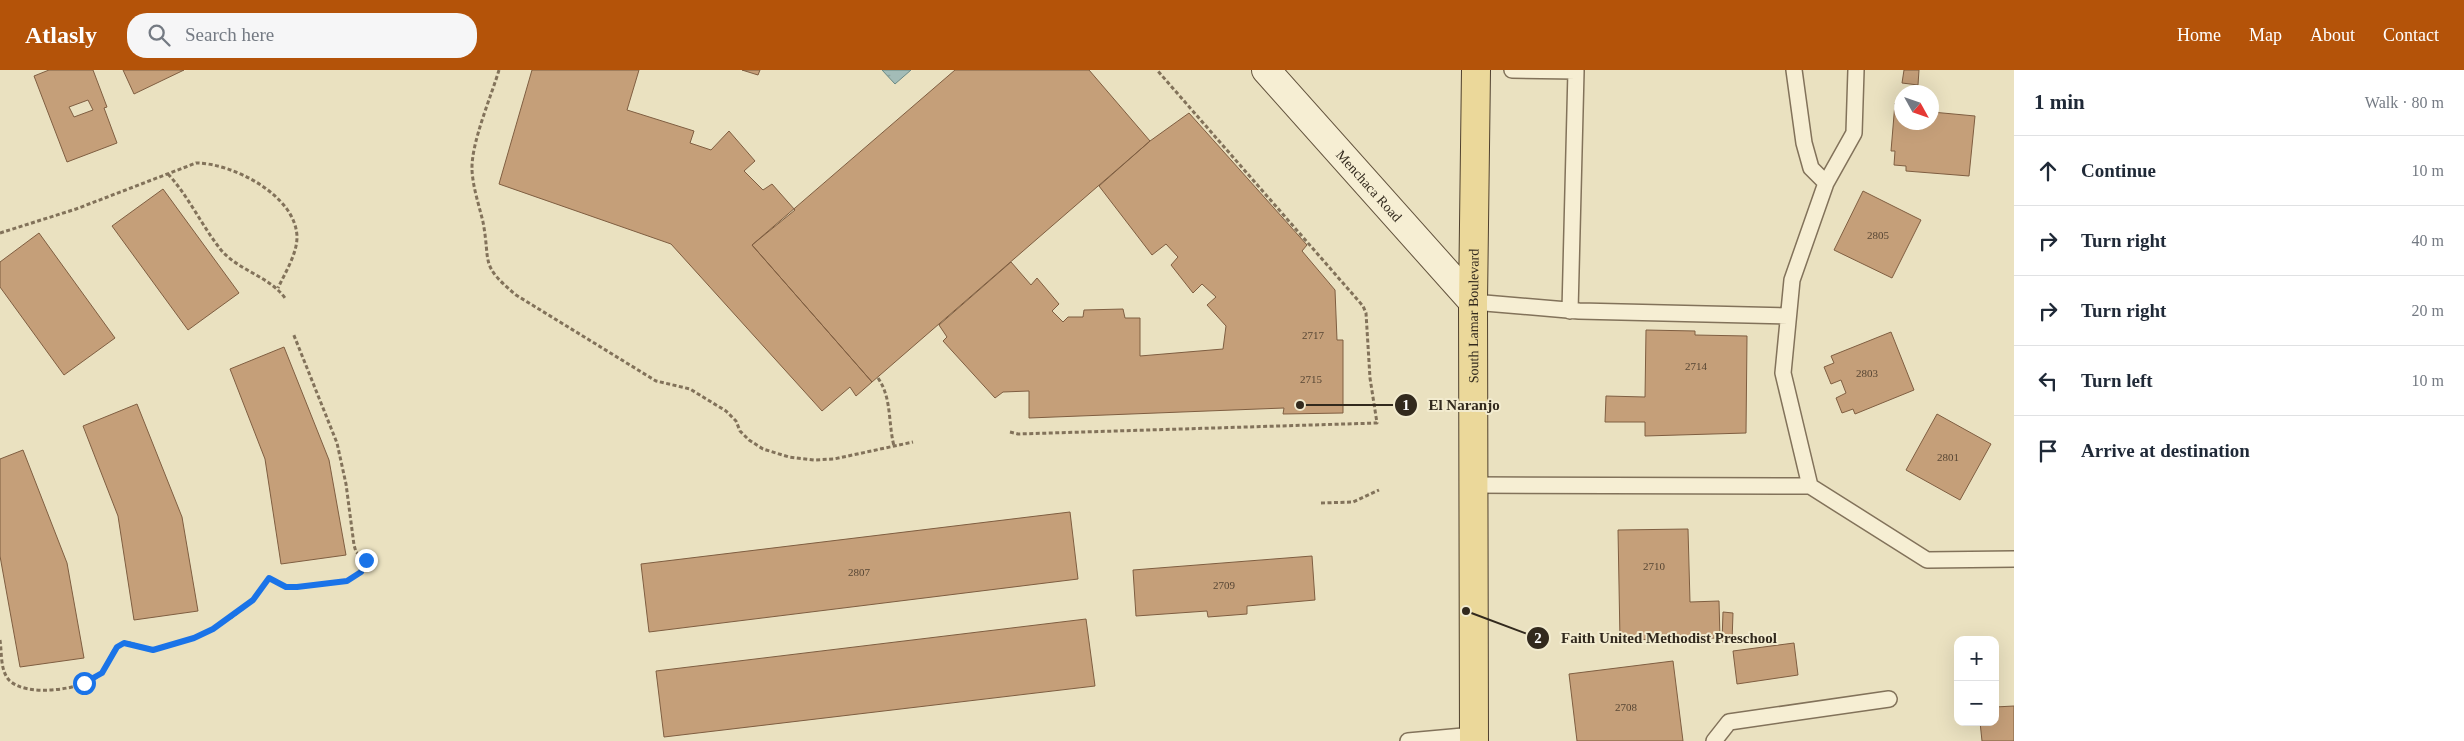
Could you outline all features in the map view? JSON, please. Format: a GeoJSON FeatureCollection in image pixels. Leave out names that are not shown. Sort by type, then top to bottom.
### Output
{"type":"FeatureCollection","features":[{"type":"Feature","properties":{"kind":"main road","name":"Menchaca Road"},"geometry":{"type":"LineString","coordinates":[[1266,70],[1473,302]]}},
{"type":"Feature","properties":{"kind":"main road","name":"South Lamar Boulevard"},"geometry":{"type":"LineString","coordinates":[[1474,738],[1473,302],[1476,70]]}},
{"type":"Feature","properties":{"kind":"lane"},"geometry":{"type":"LineString","coordinates":[[1512,70],[1577,70],[1570,310]]}},
{"type":"Feature","properties":{"kind":"lane"},"geometry":{"type":"LineString","coordinates":[[1794,70],[1804,143],[1811,168],[1826,183]]}},
{"type":"Feature","properties":{"kind":"lane"},"geometry":{"type":"LineString","coordinates":[[1810,486],[1783,373],[1788,316],[1792,280],[1826,183],[1854,134],[1856,70]]}},
{"type":"Feature","properties":{"kind":"lane"},"geometry":{"type":"LineString","coordinates":[[1473,302],[1570,310],[1788,316]]}},
{"type":"Feature","properties":{"kind":"lane"},"geometry":{"type":"LineString","coordinates":[[1474,485],[1810,486],[1926,560],[2014,559]]}},
{"type":"Feature","properties":{"kind":"lane"},"geometry":{"type":"LineString","coordinates":[[1714,741],[1729,722],[1889,699]]}},
{"type":"Feature","properties":{"kind":"lane"},"geometry":{"type":"LineString","coordinates":[[1408,741],[1474,738]]}},
{"type":"Feature","properties":{"kind":"path"},"geometry":{"type":"LineString","coordinates":[[499,70],[477,143],[472,168],[474,187],[483,222],[488,267],[499,281],[516,295],[656,381],[690,389],[726,411],[736,420],[740,431],[749,440],[763,449],[789,457],[814,460],[834,459],[914,442]]}},
{"type":"Feature","properties":{"kind":"path"},"geometry":{"type":"LineString","coordinates":[[1010,432],[1018,434],[1377,423],[1370,378],[1366,313],[1363,306],[1157,70]]}},
{"type":"Feature","properties":{"kind":"path"},"geometry":{"type":"LineString","coordinates":[[0,233],[76,209],[196,163],[208,163],[256,181],[269,191],[293,221],[297,238],[291,259],[278,288]]}},
{"type":"Feature","properties":{"kind":"path"},"geometry":{"type":"LineString","coordinates":[[168,174],[222,250],[244,270],[278,288],[285,298]]}},
{"type":"Feature","properties":{"kind":"path"},"geometry":{"type":"LineString","coordinates":[[0,640],[4,673],[10,680],[17,686],[30,691],[46,691],[84,683],[95,678],[102,673],[117,647],[124,643],[153,650],[194,638],[213,629],[253,600],[269,578],[286,587],[297,587],[347,581],[361,572],[366,560],[356,552],[354,545],[346,484],[337,443],[293,333]]}},
{"type":"Feature","properties":{"kind":"path"},"geometry":{"type":"LineString","coordinates":[[878,378],[887,394],[890,428],[894,446]]}},
{"type":"Feature","properties":{"kind":"path"},"geometry":{"type":"LineString","coordinates":[[1321,503],[1353,502],[1379,490]]}},
{"type":"Feature","properties":{"kind":"water"},"geometry":{"type":"Polygon","coordinates":[[[882,70],[911,70],[895,84],[882,70]]]}},
{"type":"Feature","properties":{"kind":"building"},"geometry":{"type":"Polygon","coordinates":[[[49,70],[93,70],[107,107],[104,108],[117,143],[67,162],[34,76],[49,70]],[[88,100],[69,107],[74,117],[93,110],[88,100]]]}},
{"type":"Feature","properties":{"kind":"building"},"geometry":{"type":"Polygon","coordinates":[[[123,70],[184,70],[134,94],[123,70]]]}},
{"type":"Feature","properties":{"kind":"building"},"geometry":{"type":"Polygon","coordinates":[[[532,70],[639,70],[627,110],[694,131],[690,143],[711,150],[729,131],[755,161],[744,171],[763,190],[772,184],[795,210],[752,245],[872,382],[856,396],[850,387],[822,411],[671,244],[499,184],[532,70]]]}},
{"type":"Feature","properties":{"kind":"building"},"geometry":{"type":"Polygon","coordinates":[[[742,70],[760,70],[758,75],[742,70]]]}},
{"type":"Feature","properties":{"kind":"building"},"geometry":{"type":"Polygon","coordinates":[[[955,70],[1089,70],[1150,141],[872,382],[752,245],[955,70]]]}},
{"type":"Feature","properties":{"kind":"building"},"geometry":{"type":"Polygon","coordinates":[[[1904,70],[1919,70],[1918,85],[1902,83],[1904,70]]]}},
{"type":"Feature","properties":{"kind":"building"},"geometry":{"type":"Polygon","coordinates":[[[1189,113],[1307,245],[1302,251],[1335,290],[1337,340],[1343,340],[1343,413],[1283,414],[1284,408],[1029,418],[1029,391],[1003,392],[995,398],[943,341],[947,337],[939,325],[1011,262],[1031,285],[1037,278],[1059,304],[1052,311],[1063,322],[1068,317],[1083,317],[1084,310],[1123,309],[1125,318],[1140,318],[1140,356],[1223,349],[1226,326],[1207,305],[1216,297],[1202,284],[1193,293],[1171,265],[1178,257],[1166,244],[1152,255],[1099,186],[1150,141],[1189,113]]]}},
{"type":"Feature","properties":{"kind":"building"},"geometry":{"type":"Polygon","coordinates":[[[1939,113],[1975,116],[1969,176],[1906,171],[1906,166],[1894,165],[1895,151],[1891,151],[1894,115],[1894,130],[1939,130],[1939,113]]]}},
{"type":"Feature","properties":{"kind":"building"},"geometry":{"type":"Polygon","coordinates":[[[163,189],[239,293],[188,330],[112,226],[163,189]]]}},
{"type":"Feature","properties":{"kind":"building"},"geometry":{"type":"Polygon","coordinates":[[[1863,191],[1921,220],[1892,278],[1834,250],[1863,191]]]}},
{"type":"Feature","properties":{"kind":"building"},"geometry":{"type":"Polygon","coordinates":[[[39,233],[115,338],[64,375],[0,287],[0,262],[39,233]]]}},
{"type":"Feature","properties":{"kind":"building"},"geometry":{"type":"Polygon","coordinates":[[[1646,330],[1695,331],[1695,335],[1747,336],[1746,433],[1645,436],[1645,422],[1605,422],[1606,396],[1645,397],[1646,330]]]}},
{"type":"Feature","properties":{"kind":"building"},"geometry":{"type":"Polygon","coordinates":[[[1891,332],[1914,390],[1855,414],[1853,409],[1842,413],[1836,398],[1846,393],[1841,380],[1831,384],[1824,367],[1834,363],[1831,356],[1891,332]]]}},
{"type":"Feature","properties":{"kind":"building"},"geometry":{"type":"Polygon","coordinates":[[[284,347],[329,460],[346,555],[281,564],[265,459],[230,369],[284,347]]]}},
{"type":"Feature","properties":{"kind":"building"},"geometry":{"type":"Polygon","coordinates":[[[137,404],[182,517],[198,611],[134,620],[118,516],[83,426],[137,404]]]}},
{"type":"Feature","properties":{"kind":"building"},"geometry":{"type":"Polygon","coordinates":[[[1937,414],[1991,444],[1960,500],[1906,470],[1937,414]]]}},
{"type":"Feature","properties":{"kind":"building"},"geometry":{"type":"Polygon","coordinates":[[[23,450],[67,563],[84,658],[20,667],[0,556],[0,459],[23,450]]]}},
{"type":"Feature","properties":{"kind":"building"},"geometry":{"type":"Polygon","coordinates":[[[1070,512],[1078,579],[649,632],[641,564],[1070,512]]]}},
{"type":"Feature","properties":{"kind":"building"},"geometry":{"type":"Polygon","coordinates":[[[1688,529],[1690,602],[1719,601],[1720,638],[1620,640],[1618,530],[1688,529]]]}},
{"type":"Feature","properties":{"kind":"building"},"geometry":{"type":"Polygon","coordinates":[[[1312,556],[1315,600],[1247,606],[1247,614],[1208,617],[1207,611],[1136,616],[1133,570],[1312,556]]]}},
{"type":"Feature","properties":{"kind":"building"},"geometry":{"type":"Polygon","coordinates":[[[1723,612],[1733,613],[1732,642],[1722,642],[1723,612]]]}},
{"type":"Feature","properties":{"kind":"building"},"geometry":{"type":"Polygon","coordinates":[[[1086,619],[1095,686],[664,737],[656,671],[1086,619]]]}},
{"type":"Feature","properties":{"kind":"building"},"geometry":{"type":"Polygon","coordinates":[[[1794,643],[1798,675],[1737,684],[1733,651],[1794,643]]]}},
{"type":"Feature","properties":{"kind":"building"},"geometry":{"type":"Polygon","coordinates":[[[1673,661],[1683,741],[1577,741],[1569,674],[1673,661]]]}},
{"type":"Feature","properties":{"kind":"building"},"geometry":{"type":"Polygon","coordinates":[[[2014,706],[2014,741],[1982,741],[1980,726],[1999,726],[1999,707],[2014,706]]]}},
{"type":"Feature","properties":{"kind":"place","name":"El Naranjo"},"geometry":{"type":"Point","coordinates":[1300,405]}},
{"type":"Feature","properties":{"kind":"place","name":"Faith United Methodist Preschool"},"geometry":{"type":"Point","coordinates":[1466,611]}},
{"type":"Feature","properties":{"kind":"route"},"geometry":{"type":"LineString","coordinates":[[84,683],[102,673],[112,653],[124,643],[153,650],[194,638],[213,629],[253,600],[269,578],[286,587],[347,581],[356,578],[366,560]]}}]}
